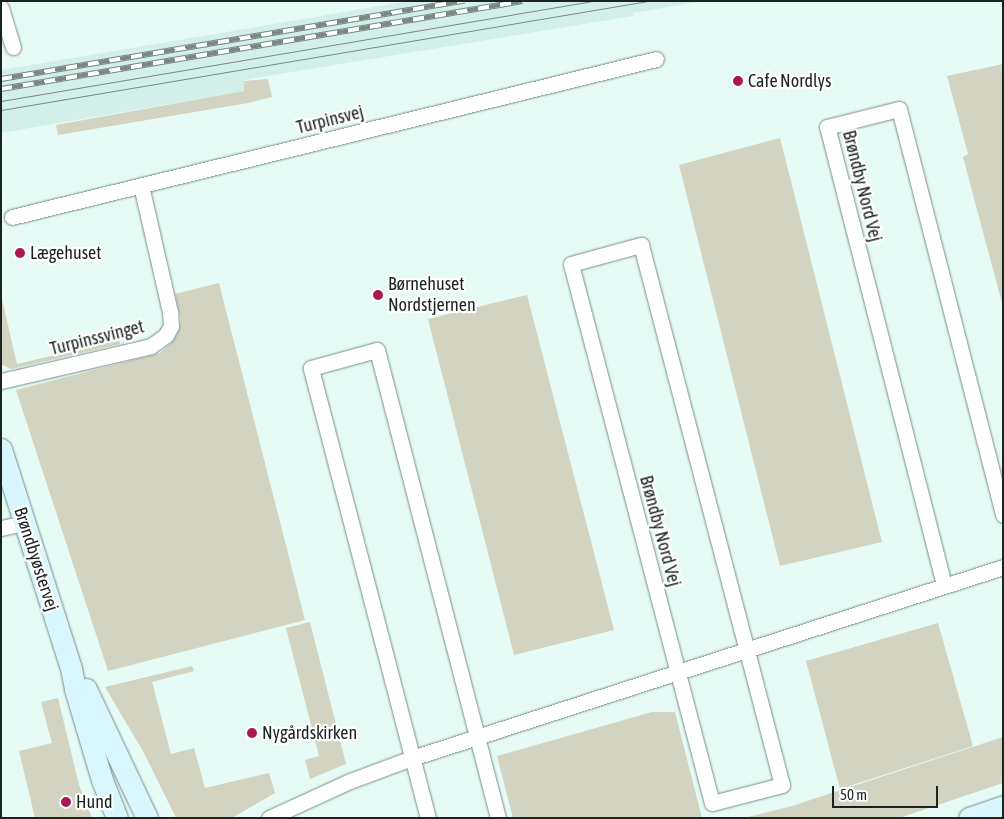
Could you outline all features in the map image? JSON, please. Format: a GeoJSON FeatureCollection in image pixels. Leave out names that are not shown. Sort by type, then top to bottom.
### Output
{"type":"FeatureCollection","features":[{"type":"Feature","properties":{"kind":"street"},"geometry":{"type":"LineString","coordinates":[[1,8],[13,47]]}},
{"type":"Feature","properties":{"kind":"street","name":"Turpinsvej"},"geometry":{"type":"LineString","coordinates":[[12,217],[656,59]]}},
{"type":"Feature","properties":{"kind":"street","name":"Brøndby Nord Vej"},"geometry":{"type":"LineString","coordinates":[[944,585],[827,127],[899,109],[1003,515]]}},
{"type":"Feature","properties":{"kind":"street","name":"Turpinssvinget"},"geometry":{"type":"LineString","coordinates":[[1,381],[151,346],[166,335],[171,326],[170,312],[141,185]]}},
{"type":"Feature","properties":{"kind":"street","name":"Brøndby Nord Vej"},"geometry":{"type":"LineString","coordinates":[[641,246],[782,785],[712,803],[678,672],[571,264],[641,246]]}},
{"type":"Feature","properties":{"kind":"street"},"geometry":{"type":"LineString","coordinates":[[428,818],[311,368],[377,350],[498,818]]}},
{"type":"Feature","properties":{"kind":"street","name":"Brøndbyøstervej"},"geometry":{"type":"LineString","coordinates":[[1,449],[71,668],[86,726],[117,818]]}},
{"type":"Feature","properties":{"kind":"street"},"geometry":{"type":"LineString","coordinates":[[1,528],[24,523]]}},
{"type":"Feature","properties":{"kind":"street"},"geometry":{"type":"LineString","coordinates":[[269,818],[360,777],[412,758],[1003,567]]}},
{"type":"Feature","properties":{"kind":"street","name":"Brøndbyøstervej"},"geometry":{"type":"LineString","coordinates":[[71,668],[85,687],[146,818]]}},
{"type":"Feature","properties":{"kind":"street"},"geometry":{"type":"LineString","coordinates":[[969,818],[1003,806]]}},
{"type":"Feature","properties":{"kind":"shaded area"},"geometry":{"type":"Polygon","coordinates":[[[409,1],[704,1],[633,13],[633,16],[244,80],[245,91],[1,133],[1,70],[409,1]]]}},
{"type":"Feature","properties":{"kind":"shaded area"},"geometry":{"type":"Polygon","coordinates":[[[1003,64],[1003,307],[963,157],[968,154],[947,76],[1003,64]]]}},
{"type":"Feature","properties":{"kind":"shaded area"},"geometry":{"type":"Polygon","coordinates":[[[268,79],[272,97],[248,103],[58,135],[56,125],[244,91],[244,81],[268,79]]]}},
{"type":"Feature","properties":{"kind":"shaded area"},"geometry":{"type":"Polygon","coordinates":[[[780,138],[882,542],[780,566],[679,165],[780,138]]]}},
{"type":"Feature","properties":{"kind":"shaded area"},"geometry":{"type":"Polygon","coordinates":[[[219,283],[305,620],[108,671],[16,390],[160,353],[171,343],[177,333],[181,320],[175,294],[219,283]]]}},
{"type":"Feature","properties":{"kind":"shaded area"},"geometry":{"type":"Polygon","coordinates":[[[1,295],[17,364],[119,340],[120,344],[11,369],[1,364],[1,295]]]}},
{"type":"Feature","properties":{"kind":"shaded area"},"geometry":{"type":"Polygon","coordinates":[[[527,295],[614,630],[514,655],[428,319],[527,295]]]}},
{"type":"Feature","properties":{"kind":"shaded area"},"geometry":{"type":"Polygon","coordinates":[[[310,622],[346,764],[310,779],[305,760],[319,756],[286,628],[310,622]]]}},
{"type":"Feature","properties":{"kind":"shaded area"},"geometry":{"type":"Polygon","coordinates":[[[938,623],[973,746],[840,789],[806,661],[938,623]]]}},
{"type":"Feature","properties":{"kind":"shaded area"},"geometry":{"type":"Polygon","coordinates":[[[192,666],[194,671],[152,682],[171,754],[194,748],[205,788],[269,773],[275,793],[232,818],[176,818],[144,753],[105,687],[192,666]]]}},
{"type":"Feature","properties":{"kind":"shaded area"},"geometry":{"type":"Polygon","coordinates":[[[58,698],[79,785],[92,818],[35,818],[19,751],[52,743],[41,702],[58,698]]]}},
{"type":"Feature","properties":{"kind":"shaded area"},"geometry":{"type":"Polygon","coordinates":[[[652,712],[675,712],[702,818],[513,818],[497,756],[652,712]]]}},
{"type":"Feature","properties":{"kind":"shaded area"},"geometry":{"type":"Polygon","coordinates":[[[1003,737],[1003,783],[899,818],[744,818],[792,806],[1003,737]]]}},
{"type":"Feature","properties":{"kind":"tram line"},"geometry":{"type":"LineString","coordinates":[[1,101],[593,1]]}},
{"type":"Feature","properties":{"kind":"tram line"},"geometry":{"type":"LineString","coordinates":[[1,110],[648,1]]}},
{"type":"Feature","properties":{"kind":"railway"},"geometry":{"type":"LineString","coordinates":[[1,79],[464,1]]}},
{"type":"Feature","properties":{"kind":"railway"},"geometry":{"type":"LineString","coordinates":[[1,89],[523,1]]}},
{"type":"Feature","properties":{"kind":"place","name":"Cafe Nordlys"},"geometry":{"type":"Point","coordinates":[738,81]}},
{"type":"Feature","properties":{"kind":"place","name":"Lægehuset"},"geometry":{"type":"Point","coordinates":[20,253]}},
{"type":"Feature","properties":{"kind":"place","name":"Børnehuset Nordstjernen"},"geometry":{"type":"Point","coordinates":[378,295]}},
{"type":"Feature","properties":{"kind":"place","name":"Nygårdskirken"},"geometry":{"type":"Point","coordinates":[252,733]}},
{"type":"Feature","properties":{"kind":"place","name":"Hund"},"geometry":{"type":"Point","coordinates":[66,802]}}]}
